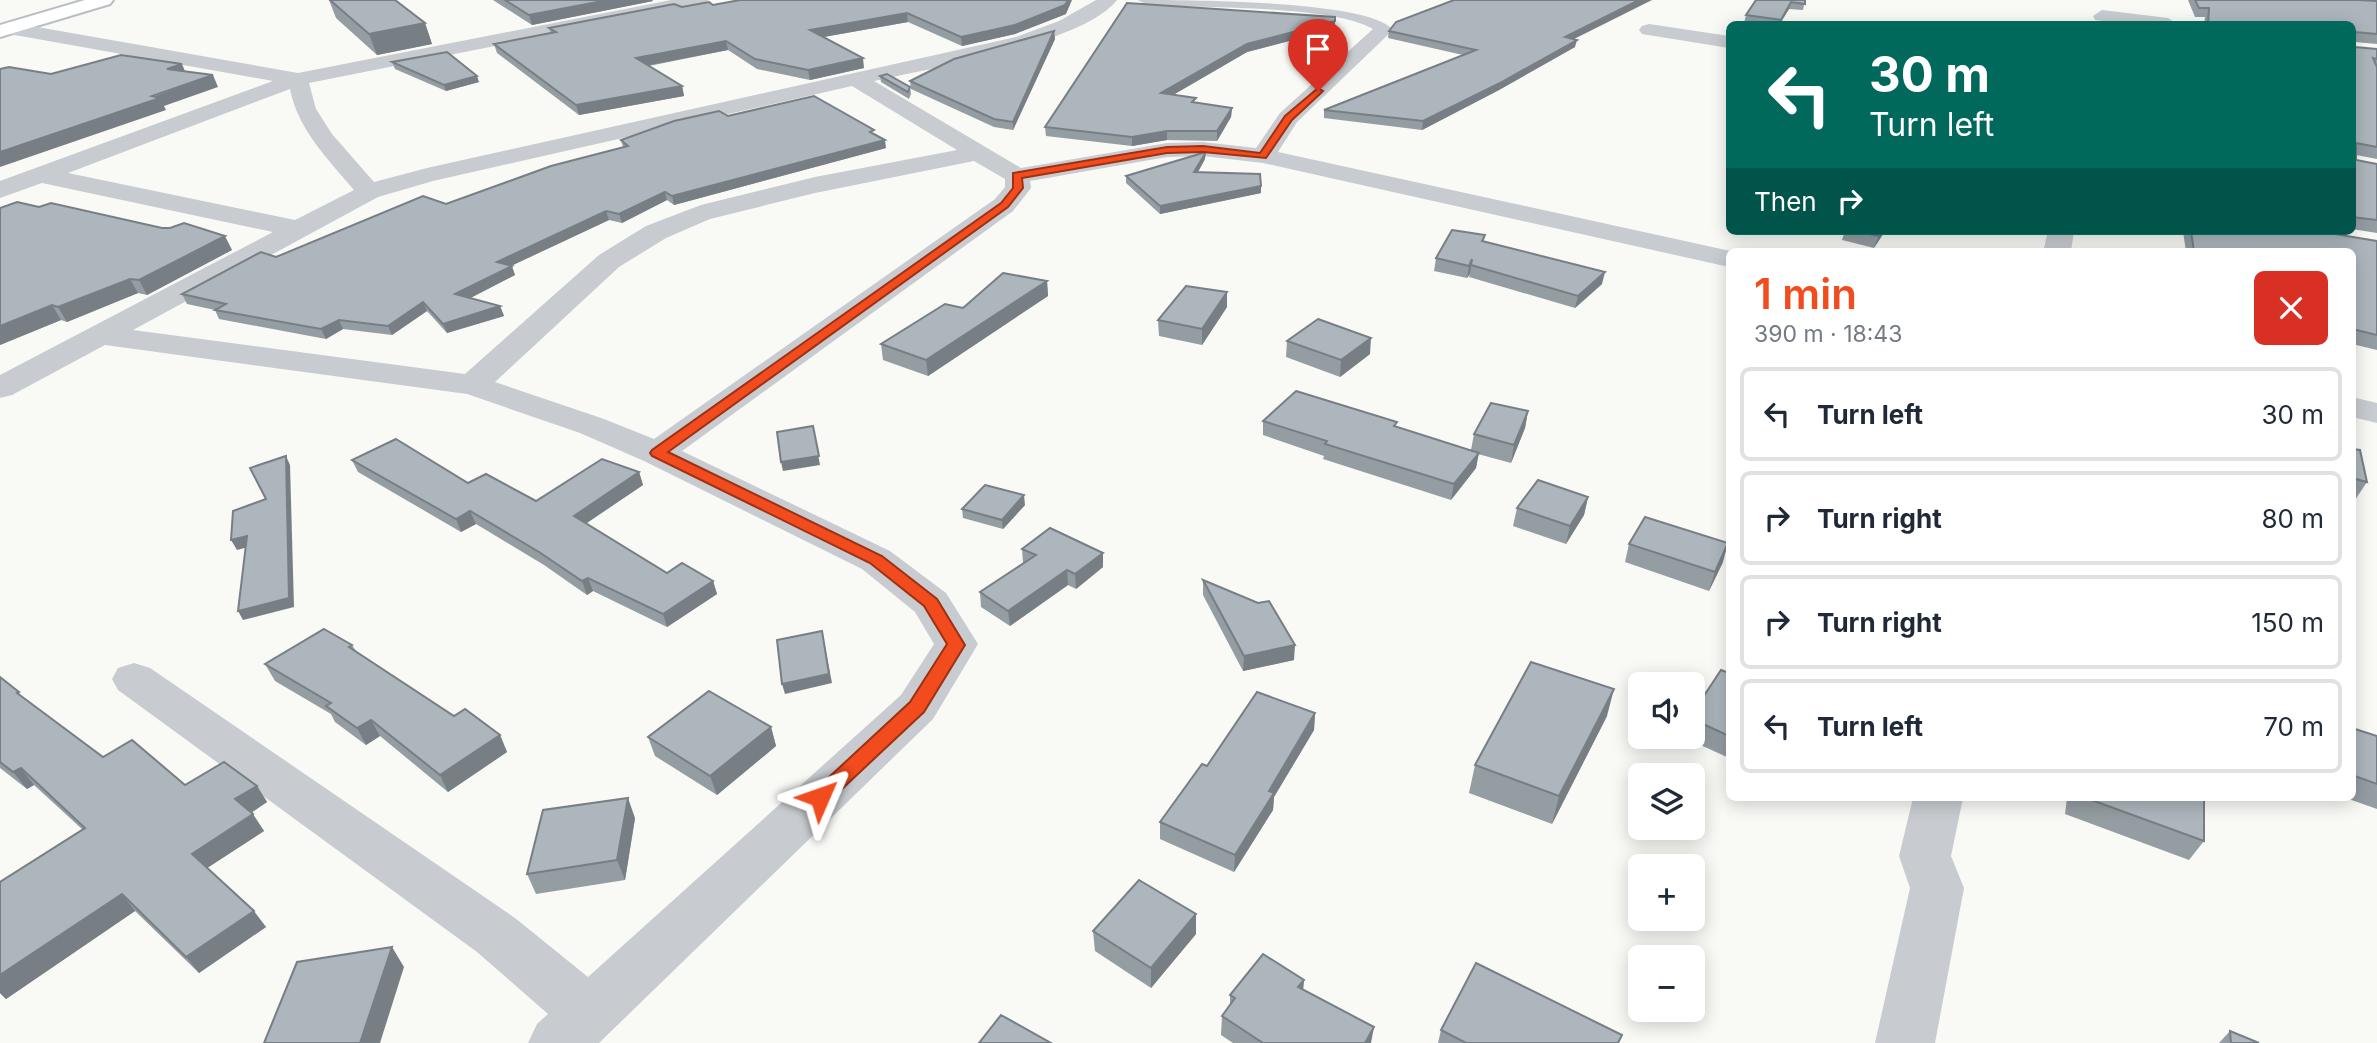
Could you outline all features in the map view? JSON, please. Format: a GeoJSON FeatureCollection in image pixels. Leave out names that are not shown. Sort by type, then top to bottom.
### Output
{"type":"FeatureCollection","features":[{"type":"Feature","properties":{"kind":"street"},"geometry":{"type":"LineString","coordinates":[[5,30],[103,0]]}},
{"type":"Feature","properties":{"kind":"street"},"geometry":{"type":"LineString","coordinates":[[0,190],[298,79],[404,56],[700,0]]}},
{"type":"Feature","properties":{"kind":"street"},"geometry":{"type":"LineString","coordinates":[[0,388],[369,192],[440,172],[1051,33],[1079,20],[1108,0]]}},
{"type":"Feature","properties":{"kind":"street"},"geometry":{"type":"LineString","coordinates":[[1147,0],[1316,8],[1368,18],[1381,26],[1383,30],[1289,118],[1263,156]]}},
{"type":"Feature","properties":{"kind":"street"},"geometry":{"type":"LineString","coordinates":[[14,6],[68,11]]}},
{"type":"Feature","properties":{"kind":"street"},"geometry":{"type":"LineString","coordinates":[[2103,13],[2150,21]]}},
{"type":"Feature","properties":{"kind":"street"},"geometry":{"type":"LineString","coordinates":[[5,30],[298,79]]}},
{"type":"Feature","properties":{"kind":"street"},"geometry":{"type":"LineString","coordinates":[[1649,30],[1726,42]]}},
{"type":"Feature","properties":{"kind":"street"},"geometry":{"type":"LineString","coordinates":[[854,78],[1017,176],[1167,150],[1203,149],[1263,156],[1726,258]]}},
{"type":"Feature","properties":{"kind":"street"},"geometry":{"type":"LineString","coordinates":[[298,79],[304,109],[323,138],[369,192]]}},
{"type":"Feature","properties":{"kind":"street"},"geometry":{"type":"LineString","coordinates":[[472,385],[609,261],[656,232],[701,213],[815,185],[976,153]]}},
{"type":"Feature","properties":{"kind":"street"},"geometry":{"type":"LineString","coordinates":[[41,175],[298,229]]}},
{"type":"Feature","properties":{"kind":"street"},"geometry":{"type":"LineString","coordinates":[[657,453],[1004,205],[1018,188],[1017,176]]}},
{"type":"Feature","properties":{"kind":"street"},"geometry":{"type":"LineString","coordinates":[[101,335],[472,385],[592,426],[657,453],[876,560],[931,603],[956,645],[917,707],[573,1028],[496,935],[134,679]]}},
{"type":"Feature","properties":{"kind":"street"},"geometry":{"type":"LineString","coordinates":[[2356,408],[2377,413]]}},
{"type":"Feature","properties":{"kind":"street"},"geometry":{"type":"LineString","coordinates":[[1905,1043],[1937,888],[1925,856],[1937,801]]}},
{"type":"Feature","properties":{"kind":"building"},"geometry":{"type":"Polygon","coordinates":[[[330,0],[395,0],[425,23],[369,34],[330,0]]]}},
{"type":"Feature","properties":{"kind":"building"},"geometry":{"type":"Polygon","coordinates":[[[505,0],[608,0],[529,15],[505,0]]]}},
{"type":"Feature","properties":{"kind":"building"},"geometry":{"type":"Polygon","coordinates":[[[740,0],[1068,0],[1065,5],[1015,25],[961,37],[907,13],[810,30],[863,58],[808,70],[755,59],[726,41],[636,58],[682,86],[576,105],[494,44],[556,32],[549,28],[674,4],[682,7],[740,0]]]}},
{"type":"Feature","properties":{"kind":"building"},"geometry":{"type":"Polygon","coordinates":[[[1454,0],[1639,0],[1565,37],[1577,40],[1500,83],[1423,121],[1324,110],[1476,50],[1389,31],[1396,22],[1454,0]]]}},
{"type":"Feature","properties":{"kind":"building"},"geometry":{"type":"Polygon","coordinates":[[[1756,0],[1805,0],[1805,4],[1791,2],[1781,20],[1746,15],[1756,0]]]}},
{"type":"Feature","properties":{"kind":"building"},"geometry":{"type":"Polygon","coordinates":[[[2195,0],[2377,1],[2377,34],[2356,32],[2356,21],[2208,21],[2209,8],[2199,8],[2195,0]]]}},
{"type":"Feature","properties":{"kind":"building"},"geometry":{"type":"Polygon","coordinates":[[[1127,3],[1335,17],[1335,21],[1247,44],[1161,93],[1196,98],[1192,102],[1232,108],[1217,131],[1167,131],[1132,137],[1045,127],[1127,3]]]}},
{"type":"Feature","properties":{"kind":"building"},"geometry":{"type":"Polygon","coordinates":[[[1054,31],[1013,122],[994,119],[910,81],[954,59],[1054,31]]]}},
{"type":"Feature","properties":{"kind":"building"},"geometry":{"type":"Polygon","coordinates":[[[2356,47],[2377,49],[2377,59],[2373,58],[2377,67],[2377,147],[2356,143],[2356,47]]]}},
{"type":"Feature","properties":{"kind":"building"},"geometry":{"type":"Polygon","coordinates":[[[447,52],[477,76],[444,85],[392,62],[447,52]]]}},
{"type":"Feature","properties":{"kind":"building"},"geometry":{"type":"Polygon","coordinates":[[[121,55],[182,64],[167,69],[213,75],[152,96],[160,98],[0,152],[0,69],[9,67],[51,74],[121,55]]]}},
{"type":"Feature","properties":{"kind":"building"},"geometry":{"type":"Polygon","coordinates":[[[887,74],[910,87],[908,92],[880,76],[887,74]]]}},
{"type":"Feature","properties":{"kind":"building"},"geometry":{"type":"Polygon","coordinates":[[[814,96],[874,130],[870,132],[885,140],[672,196],[665,192],[619,214],[606,211],[497,262],[512,266],[455,294],[500,306],[443,324],[423,302],[388,326],[339,320],[321,329],[215,310],[226,304],[182,294],[261,252],[276,257],[423,196],[446,204],[551,166],[628,146],[621,140],[674,121],[719,111],[728,116],[814,96]]]}},
{"type":"Feature","properties":{"kind":"building"},"geometry":{"type":"Polygon","coordinates":[[[1206,152],[1194,172],[1260,174],[1261,186],[1160,206],[1126,176],[1206,152]]]}},
{"type":"Feature","properties":{"kind":"building"},"geometry":{"type":"Polygon","coordinates":[[[2356,160],[2377,164],[2377,220],[2356,217],[2356,160]]]}},
{"type":"Feature","properties":{"kind":"building"},"geometry":{"type":"Polygon","coordinates":[[[17,202],[39,207],[51,203],[162,228],[184,223],[225,236],[139,280],[130,279],[0,326],[0,208],[17,202]]]}},
{"type":"Feature","properties":{"kind":"building"},"geometry":{"type":"Polygon","coordinates":[[[1452,230],[1485,235],[1482,241],[1605,272],[1578,296],[1471,265],[1472,259],[1469,266],[1436,258],[1452,230]]]}},
{"type":"Feature","properties":{"kind":"building"},"geometry":{"type":"Polygon","coordinates":[[[2192,235],[2341,235],[2377,241],[2377,335],[2356,330],[2356,248],[2193,248],[2192,235]]]}},
{"type":"Feature","properties":{"kind":"building"},"geometry":{"type":"Polygon","coordinates":[[[1003,273],[1047,281],[926,360],[881,344],[945,304],[963,308],[1003,273]]]}},
{"type":"Feature","properties":{"kind":"building"},"geometry":{"type":"Polygon","coordinates":[[[1186,286],[1227,292],[1202,329],[1158,320],[1186,286]]]}},
{"type":"Feature","properties":{"kind":"building"},"geometry":{"type":"Polygon","coordinates":[[[1318,319],[1371,338],[1341,360],[1287,341],[1318,319]]]}},
{"type":"Feature","properties":{"kind":"building"},"geometry":{"type":"Polygon","coordinates":[[[1296,391],[1397,422],[1394,426],[1479,453],[1454,484],[1325,444],[1327,441],[1263,421],[1296,391]]]}},
{"type":"Feature","properties":{"kind":"building"},"geometry":{"type":"Polygon","coordinates":[[[1491,403],[1528,411],[1514,445],[1474,434],[1491,403]]]}},
{"type":"Feature","properties":{"kind":"building"},"geometry":{"type":"Polygon","coordinates":[[[813,426],[819,456],[781,462],[777,432],[813,426]]]}},
{"type":"Feature","properties":{"kind":"building"},"geometry":{"type":"Polygon","coordinates":[[[396,439],[468,483],[486,474],[536,501],[602,459],[639,472],[574,516],[667,573],[682,563],[713,581],[663,614],[588,578],[582,581],[470,511],[456,519],[352,460],[396,439]]]}},
{"type":"Feature","properties":{"kind":"building"},"geometry":{"type":"Polygon","coordinates":[[[2356,450],[2360,450],[2367,482],[2356,479],[2356,450]]]}},
{"type":"Feature","properties":{"kind":"building"},"geometry":{"type":"Polygon","coordinates":[[[286,456],[289,598],[238,611],[247,536],[231,540],[233,511],[266,499],[250,468],[286,456]]]}},
{"type":"Feature","properties":{"kind":"building"},"geometry":{"type":"Polygon","coordinates":[[[1538,480],[1588,497],[1570,526],[1517,508],[1538,480]]]}},
{"type":"Feature","properties":{"kind":"building"},"geometry":{"type":"Polygon","coordinates":[[[985,485],[1024,495],[1002,520],[962,509],[985,485]]]}},
{"type":"Feature","properties":{"kind":"building"},"geometry":{"type":"Polygon","coordinates":[[[1645,517],[1726,542],[1726,547],[1715,572],[1629,544],[1645,517]]]}},
{"type":"Feature","properties":{"kind":"building"},"geometry":{"type":"Polygon","coordinates":[[[1050,528],[1103,553],[1075,574],[1067,570],[1008,611],[980,592],[1036,555],[1022,549],[1050,528]]]}},
{"type":"Feature","properties":{"kind":"building"},"geometry":{"type":"Polygon","coordinates":[[[1203,580],[1258,603],[1269,601],[1295,645],[1244,656],[1203,580]]]}},
{"type":"Feature","properties":{"kind":"building"},"geometry":{"type":"Polygon","coordinates":[[[324,629],[352,645],[349,647],[454,716],[465,709],[500,735],[440,775],[371,720],[357,728],[326,706],[331,703],[265,664],[324,629]]]}},
{"type":"Feature","properties":{"kind":"building"},"geometry":{"type":"Polygon","coordinates":[[[822,631],[829,674],[782,684],[777,640],[822,631]]]}},
{"type":"Feature","properties":{"kind":"building"},"geometry":{"type":"Polygon","coordinates":[[[1531,662],[1614,689],[1559,796],[1475,765],[1531,662]]]}},
{"type":"Feature","properties":{"kind":"building"},"geometry":{"type":"Polygon","coordinates":[[[1721,670],[1726,672],[1726,735],[1705,725],[1705,694],[1721,670]]]}},
{"type":"Feature","properties":{"kind":"building"},"geometry":{"type":"Polygon","coordinates":[[[0,677],[19,692],[17,693],[103,757],[132,740],[185,785],[224,762],[257,786],[235,799],[253,814],[192,854],[254,911],[186,957],[122,894],[0,975],[0,882],[85,828],[21,768],[13,772],[0,762],[0,677]]]}},
{"type":"Feature","properties":{"kind":"building"},"geometry":{"type":"Polygon","coordinates":[[[709,691],[771,727],[710,776],[648,737],[709,691]]]}},
{"type":"Feature","properties":{"kind":"building"},"geometry":{"type":"Polygon","coordinates":[[[1257,692],[1315,713],[1269,791],[1274,793],[1235,855],[1160,822],[1202,764],[1207,766],[1257,692]]]}},
{"type":"Feature","properties":{"kind":"building"},"geometry":{"type":"Polygon","coordinates":[[[2356,729],[2377,736],[2377,784],[2356,776],[2356,729]]]}},
{"type":"Feature","properties":{"kind":"building"},"geometry":{"type":"Polygon","coordinates":[[[628,798],[617,860],[527,874],[543,810],[628,798]]]}},
{"type":"Feature","properties":{"kind":"building"},"geometry":{"type":"Polygon","coordinates":[[[2094,801],[2204,801],[2204,841],[2094,801]]]}},
{"type":"Feature","properties":{"kind":"building"},"geometry":{"type":"Polygon","coordinates":[[[1139,880],[1196,914],[1151,968],[1093,931],[1139,880]]]}},
{"type":"Feature","properties":{"kind":"building"},"geometry":{"type":"Polygon","coordinates":[[[392,947],[360,1043],[264,1043],[297,962],[392,947]]]}},
{"type":"Feature","properties":{"kind":"building"},"geometry":{"type":"Polygon","coordinates":[[[1263,954],[1304,980],[1298,987],[1374,1027],[1365,1043],[1263,1043],[1222,1016],[1235,998],[1230,995],[1263,954]]]}},
{"type":"Feature","properties":{"kind":"building"},"geometry":{"type":"Polygon","coordinates":[[[1476,963],[1622,1035],[1618,1043],[1466,1043],[1441,1030],[1476,963]]]}},
{"type":"Feature","properties":{"kind":"building"},"geometry":{"type":"Polygon","coordinates":[[[1001,1015],[1051,1043],[979,1043],[1001,1015]]]}},
{"type":"Feature","properties":{"kind":"building"},"geometry":{"type":"Polygon","coordinates":[[[2230,1031],[2259,1043],[2231,1043],[2230,1031]]]}},
{"type":"Feature","properties":{"kind":"route"},"geometry":{"type":"LineString","coordinates":[[820,797],[917,707],[956,645],[931,603],[876,560],[657,453],[1004,205],[1018,188],[1017,176],[1167,150],[1203,149],[1263,156],[1289,118],[1318,91]]}}]}
